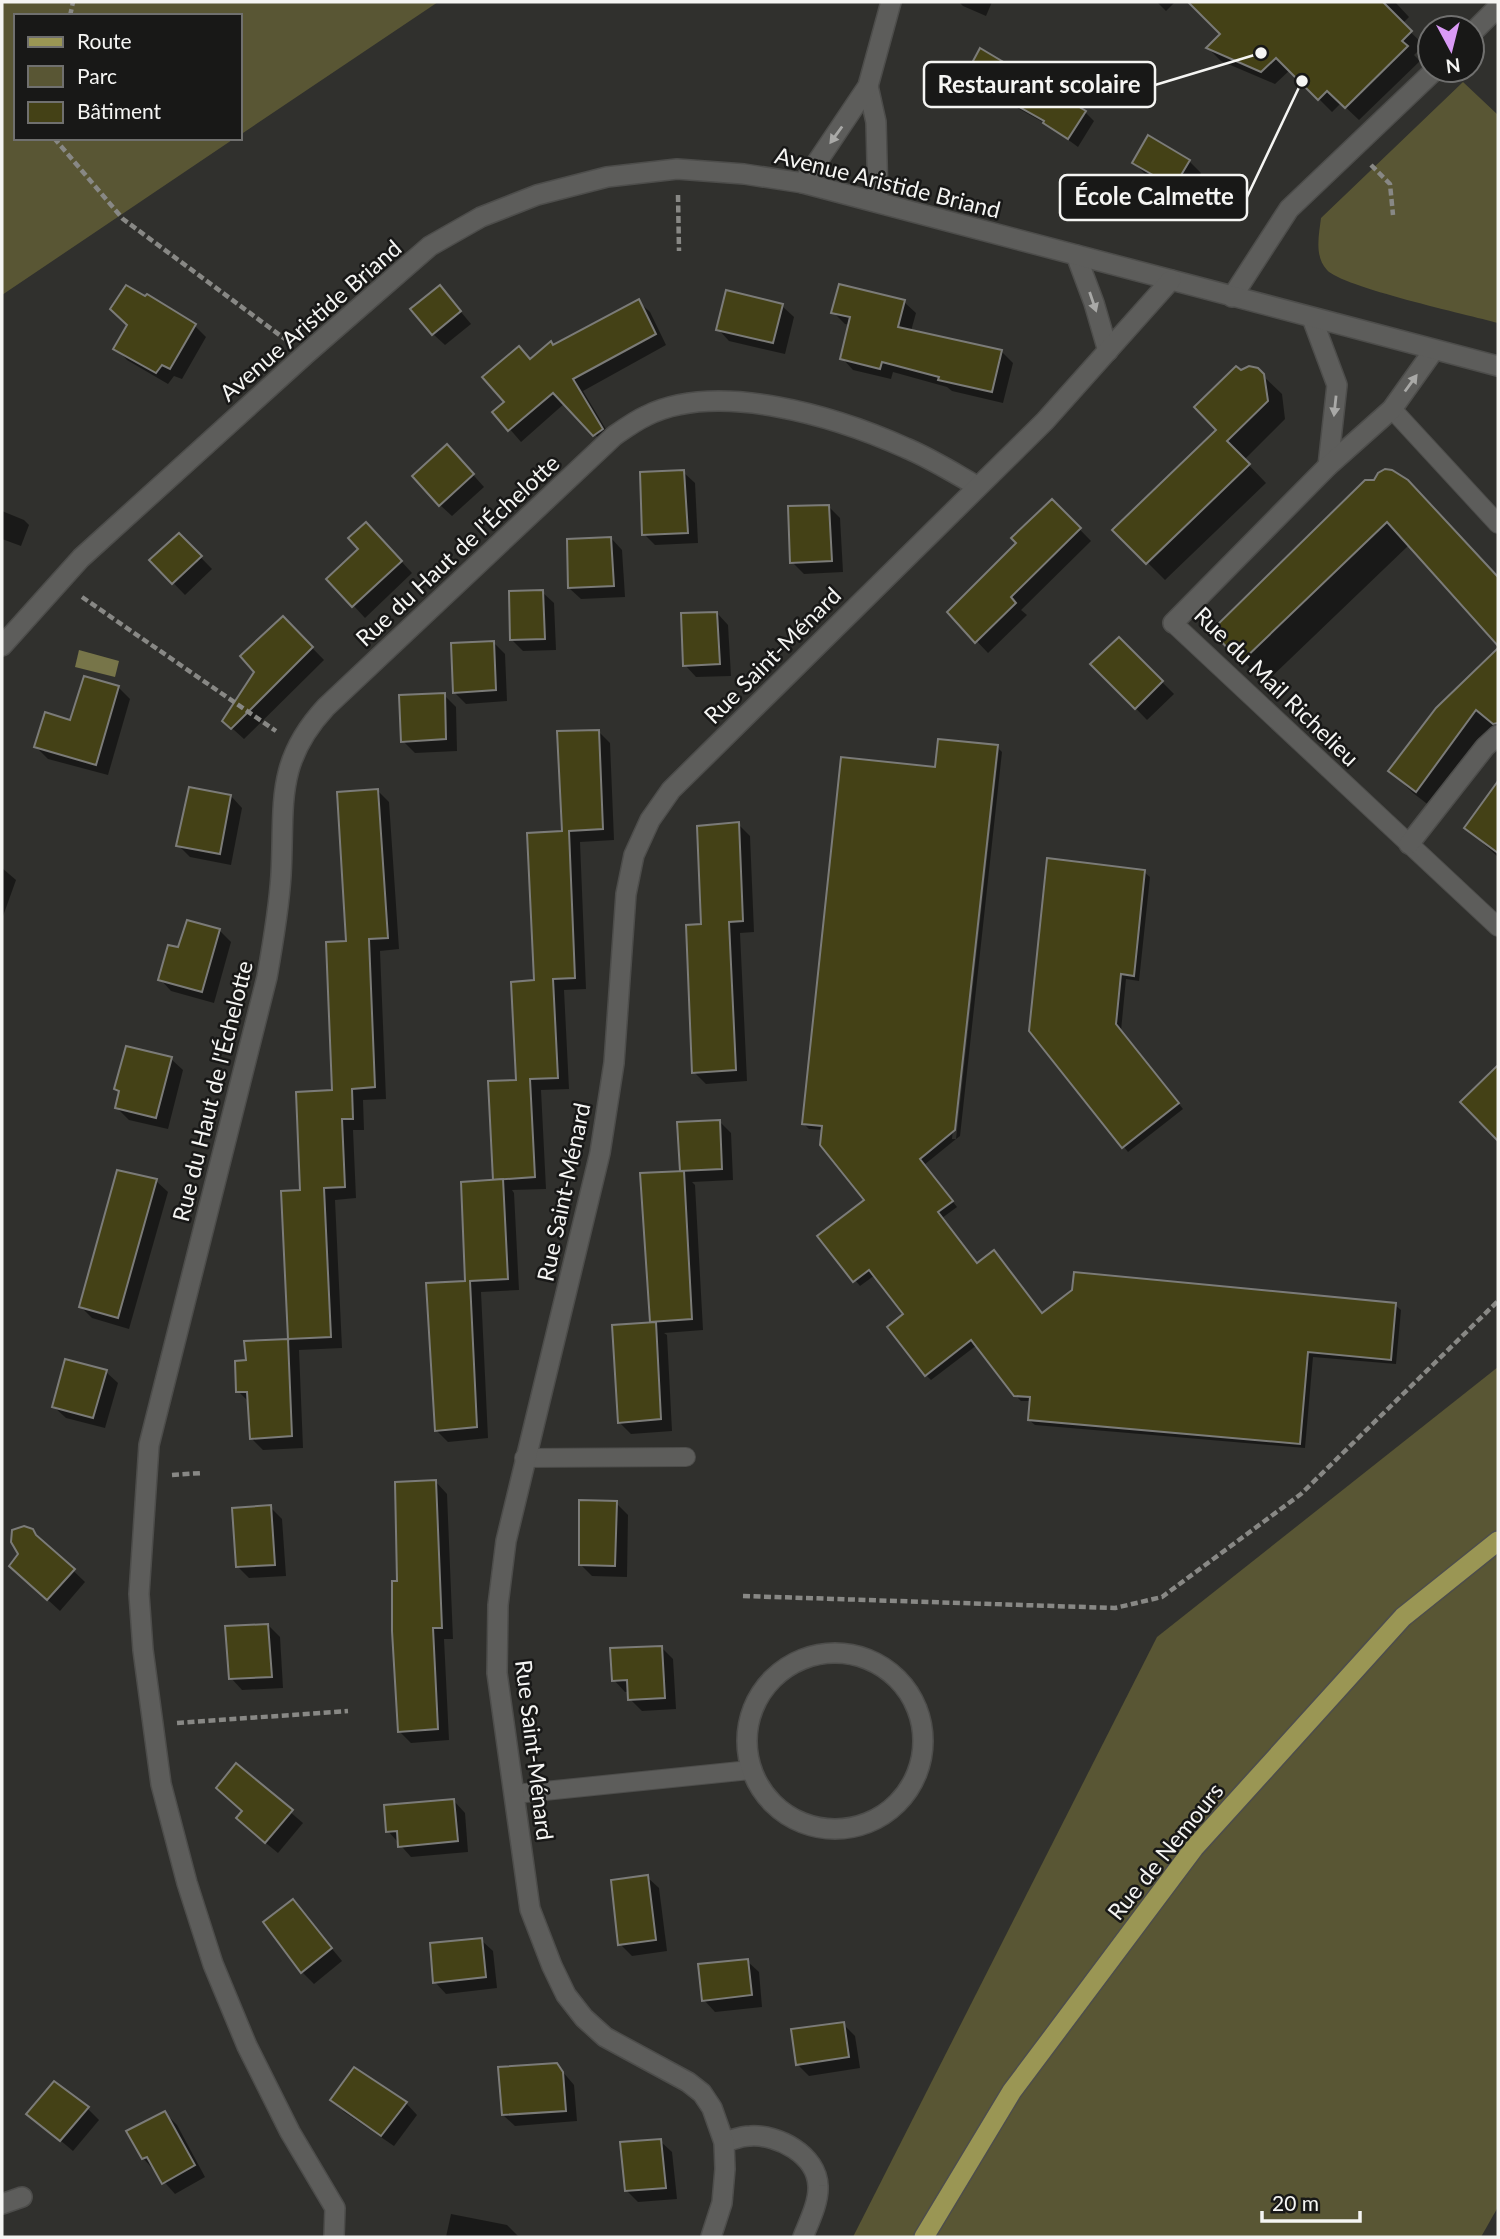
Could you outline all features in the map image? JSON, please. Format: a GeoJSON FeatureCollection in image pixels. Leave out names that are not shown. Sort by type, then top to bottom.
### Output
{"type":"FeatureCollection","features":[{"type":"Feature","properties":{"kind":"main road","name":"Rue de Nemours"},"geometry":{"type":"LineString","coordinates":[[923,2237],[1012,2091],[1194,1848],[1403,1617],[1498,1541]]}},
{"type":"Feature","properties":{"kind":"street"},"geometry":{"type":"LineString","coordinates":[[803,183],[868,86],[891,2]]}},
{"type":"Feature","properties":{"kind":"street"},"geometry":{"type":"LineString","coordinates":[[1232,296],[1289,209],[1420,84]]}},
{"type":"Feature","properties":{"kind":"street"},"geometry":{"type":"LineString","coordinates":[[868,86],[876,122],[878,201]]}},
{"type":"Feature","properties":{"kind":"street","name":"Avenue Aristide Briand"},"geometry":{"type":"LineString","coordinates":[[2,646],[81,558],[306,354],[430,246],[481,217],[537,195],[607,177],[677,169],[744,174],[803,183],[1498,366]]}},
{"type":"Feature","properties":{"kind":"street"},"geometry":{"type":"LineString","coordinates":[[1076,255],[1108,351]]}},
{"type":"Feature","properties":{"kind":"street","name":"Rue Saint-Ménard"},"geometry":{"type":"LineString","coordinates":[[711,2237],[722,2203],[725,2169],[724,2142],[712,2108],[702,2093],[672,2072],[605,2037],[584,2018],[566,1995],[530,1909],[497,1673],[498,1605],[506,1541],[600,1153],[614,1063],[626,894],[634,855],[650,820],[671,790],[1045,421],[1171,280]]}},
{"type":"Feature","properties":{"kind":"street"},"geometry":{"type":"LineString","coordinates":[[1312,318],[1337,385],[1328,466]]}},
{"type":"Feature","properties":{"kind":"street","name":"Rue du Mail Richelieu"},"geometry":{"type":"LineString","coordinates":[[1172,623],[1328,466],[1392,409],[1434,350]]}},
{"type":"Feature","properties":{"kind":"street","name":"Rue du Haut de l'Échelotte"},"geometry":{"type":"LineString","coordinates":[[334,2237],[335,2208],[290,2132],[247,2046],[213,1964],[187,1883],[161,1784],[143,1650],[139,1594],[149,1445],[267,977],[277,920],[282,812],[288,776],[297,746],[309,725],[326,707],[614,436],[647,415],[684,404],[708,401],[758,404],[866,431],[909,449],[977,486]]}},
{"type":"Feature","properties":{"kind":"street"},"geometry":{"type":"LineString","coordinates":[[1409,844],[1485,747],[1498,735]]}},
{"type":"Feature","properties":{"kind":"street"},"geometry":{"type":"LineString","coordinates":[[821,1653],[852,1654],[880,1665],[904,1685],[919,1712],[924,1739],[920,1767],[908,1792],[888,1812],[864,1825],[836,1830],[809,1826],[784,1814],[764,1795],[750,1770],[745,1740],[751,1709],[767,1683],[791,1664],[821,1653]]}},
{"type":"Feature","properties":{"kind":"street"},"geometry":{"type":"LineString","coordinates":[[724,2142],[750,2136],[771,2138],[792,2147],[808,2161],[816,2173],[818,2187],[811,2218],[803,2237]]}},
{"type":"Feature","properties":{"kind":"street"},"geometry":{"type":"LineString","coordinates":[[2,2204],[22,2197]]}},
{"type":"Feature","properties":{"kind":"lane"},"geometry":{"type":"LineString","coordinates":[[1392,409],[1498,524]]}},
{"type":"Feature","properties":{"kind":"lane","name":"Rue du Mail Richelieu"},"geometry":{"type":"LineString","coordinates":[[1172,623],[1498,927]]}},
{"type":"Feature","properties":{"kind":"lane"},"geometry":{"type":"LineString","coordinates":[[524,1458],[687,1457]]}},
{"type":"Feature","properties":{"kind":"lane"},"geometry":{"type":"LineString","coordinates":[[515,1794],[750,1770]]}},
{"type":"Feature","properties":{"kind":"path"},"geometry":{"type":"LineString","coordinates":[[56,140],[123,219],[306,354]]}},
{"type":"Feature","properties":{"kind":"path"},"geometry":{"type":"LineString","coordinates":[[1370,164],[1390,184],[1392,215]]}},
{"type":"Feature","properties":{"kind":"path"},"geometry":{"type":"LineString","coordinates":[[677,169],[679,251]]}},
{"type":"Feature","properties":{"kind":"path"},"geometry":{"type":"LineString","coordinates":[[60,582],[297,746]]}},
{"type":"Feature","properties":{"kind":"path"},"geometry":{"type":"LineString","coordinates":[[743,1596],[1115,1608],[1162,1597],[1301,1494],[1498,1301]]}},
{"type":"Feature","properties":{"kind":"path"},"geometry":{"type":"LineString","coordinates":[[200,1722],[348,1711]]}},
{"type":"Feature","properties":{"kind":"green space"},"geometry":{"type":"Polygon","coordinates":[[[2,2],[438,2],[242,134],[242,14],[14,14],[14,140],[232,140],[2,295],[2,2]]]}},
{"type":"Feature","properties":{"kind":"green space"},"geometry":{"type":"Polygon","coordinates":[[[1461,84],[1465,84],[1498,115],[1498,323],[1407,300],[1337,277],[1327,270],[1320,258],[1321,218],[1461,84]]]}},
{"type":"Feature","properties":{"kind":"green space"},"geometry":{"type":"Polygon","coordinates":[[[1498,1367],[1498,2207],[1481,2237],[853,2237],[1157,1637],[1498,1367]]]}},
{"type":"Feature","properties":{"kind":"shaded area"},"geometry":{"type":"Polygon","coordinates":[[[79,650],[119,661],[115,677],[75,667],[79,650]]]}},
{"type":"Feature","properties":{"kind":"building"},"geometry":{"type":"Polygon","coordinates":[[[1188,2],[1383,2],[1412,31],[1402,41],[1408,46],[1345,108],[1327,91],[1318,100],[1276,58],[1261,72],[1206,48],[1220,34],[1188,2]]]}},
{"type":"Feature","properties":{"kind":"building"},"geometry":{"type":"Polygon","coordinates":[[[980,48],[1086,111],[1068,139],[1043,123],[1044,121],[965,76],[980,48]]]}},
{"type":"Feature","properties":{"kind":"building"},"geometry":{"type":"Polygon","coordinates":[[[1148,135],[1190,160],[1174,187],[1132,163],[1148,135]]]}},
{"type":"Feature","properties":{"kind":"building"},"geometry":{"type":"Polygon","coordinates":[[[839,284],[905,300],[898,327],[1002,350],[992,392],[938,380],[939,377],[882,362],[880,369],[840,359],[850,317],[831,313],[839,284]]]}},
{"type":"Feature","properties":{"kind":"building"},"geometry":{"type":"Polygon","coordinates":[[[126,285],[145,296],[147,294],[196,324],[170,369],[162,365],[156,373],[113,349],[127,325],[110,309],[126,285]]]}},
{"type":"Feature","properties":{"kind":"building"},"geometry":{"type":"Polygon","coordinates":[[[440,285],[461,311],[432,335],[410,309],[440,285]]]}},
{"type":"Feature","properties":{"kind":"building"},"geometry":{"type":"Polygon","coordinates":[[[726,290],[783,304],[773,343],[716,330],[726,290]]]}},
{"type":"Feature","properties":{"kind":"building"},"geometry":{"type":"Polygon","coordinates":[[[639,299],[656,334],[573,379],[603,429],[593,436],[553,393],[508,431],[492,412],[504,402],[482,377],[519,346],[530,359],[551,341],[553,345],[639,299]]]}},
{"type":"Feature","properties":{"kind":"building"},"geometry":{"type":"Polygon","coordinates":[[[1236,366],[1241,370],[1249,366],[1258,368],[1264,374],[1268,401],[1227,441],[1250,464],[1146,564],[1112,530],[1216,430],[1194,407],[1236,366]]]}},
{"type":"Feature","properties":{"kind":"building"},"geometry":{"type":"Polygon","coordinates":[[[447,444],[474,474],[439,506],[412,476],[447,444]]]}},
{"type":"Feature","properties":{"kind":"building"},"geometry":{"type":"Polygon","coordinates":[[[1385,469],[1392,470],[1408,480],[1498,577],[1498,646],[1387,522],[1241,662],[1211,631],[1365,480],[1374,480],[1378,473],[1385,469]]]}},
{"type":"Feature","properties":{"kind":"building"},"geometry":{"type":"Polygon","coordinates":[[[684,470],[688,533],[642,535],[640,472],[684,470]]]}},
{"type":"Feature","properties":{"kind":"building"},"geometry":{"type":"Polygon","coordinates":[[[1052,499],[1081,528],[1011,597],[1016,603],[975,643],[947,612],[1016,543],[1011,538],[1052,499]]]}},
{"type":"Feature","properties":{"kind":"building"},"geometry":{"type":"Polygon","coordinates":[[[829,505],[832,561],[790,563],[788,506],[829,505]]]}},
{"type":"Feature","properties":{"kind":"building"},"geometry":{"type":"Polygon","coordinates":[[[366,522],[402,561],[352,607],[326,579],[358,549],[348,538],[366,522]]]}},
{"type":"Feature","properties":{"kind":"building"},"geometry":{"type":"Polygon","coordinates":[[[179,533],[202,556],[172,584],[149,560],[179,533]]]}},
{"type":"Feature","properties":{"kind":"building"},"geometry":{"type":"Polygon","coordinates":[[[611,537],[614,586],[568,588],[567,539],[611,537]]]}},
{"type":"Feature","properties":{"kind":"building"},"geometry":{"type":"Polygon","coordinates":[[[543,590],[545,639],[510,640],[509,591],[543,590]]]}},
{"type":"Feature","properties":{"kind":"building"},"geometry":{"type":"Polygon","coordinates":[[[717,612],[720,664],[683,666],[681,613],[717,612]]]}},
{"type":"Feature","properties":{"kind":"building"},"geometry":{"type":"Polygon","coordinates":[[[283,616],[313,647],[231,729],[222,721],[254,672],[240,656],[283,616]]]}},
{"type":"Feature","properties":{"kind":"building"},"geometry":{"type":"Polygon","coordinates":[[[1119,637],[1163,681],[1135,709],[1090,664],[1119,637]]]}},
{"type":"Feature","properties":{"kind":"building"},"geometry":{"type":"Polygon","coordinates":[[[494,641],[496,690],[453,693],[451,643],[494,641]]]}},
{"type":"Feature","properties":{"kind":"building"},"geometry":{"type":"Polygon","coordinates":[[[1498,648],[1498,723],[1493,724],[1476,710],[1416,792],[1388,771],[1436,708],[1498,648]]]}},
{"type":"Feature","properties":{"kind":"building"},"geometry":{"type":"Polygon","coordinates":[[[84,676],[119,686],[96,765],[34,747],[45,712],[70,720],[84,676]]]}},
{"type":"Feature","properties":{"kind":"building"},"geometry":{"type":"Polygon","coordinates":[[[445,693],[446,739],[401,742],[399,695],[445,693]]]}},
{"type":"Feature","properties":{"kind":"building"},"geometry":{"type":"Polygon","coordinates":[[[599,730],[603,829],[569,831],[575,978],[553,979],[558,1078],[530,1079],[535,1177],[493,1180],[488,1081],[516,1080],[511,982],[534,980],[527,833],[562,831],[557,731],[599,730]]]}},
{"type":"Feature","properties":{"kind":"building"},"geometry":{"type":"Polygon","coordinates":[[[938,739],[998,745],[955,1130],[920,1159],[953,1201],[938,1212],[977,1263],[994,1250],[1042,1313],[1072,1290],[1074,1272],[1396,1303],[1391,1360],[1308,1352],[1300,1444],[1028,1420],[1030,1397],[1014,1396],[971,1340],[925,1376],[887,1327],[903,1314],[869,1270],[853,1282],[817,1236],[864,1200],[820,1145],[822,1126],[802,1124],[841,757],[935,767],[938,739]]]}},
{"type":"Feature","properties":{"kind":"building"},"geometry":{"type":"Polygon","coordinates":[[[1498,781],[1498,853],[1464,828],[1498,781]]]}},
{"type":"Feature","properties":{"kind":"building"},"geometry":{"type":"Polygon","coordinates":[[[189,787],[231,795],[220,854],[176,846],[189,787]]]}},
{"type":"Feature","properties":{"kind":"building"},"geometry":{"type":"Polygon","coordinates":[[[378,789],[388,938],[369,939],[375,1087],[352,1089],[353,1119],[342,1119],[345,1187],[324,1188],[331,1337],[288,1339],[281,1191],[300,1190],[296,1092],[332,1090],[326,942],[346,941],[337,792],[378,789]]]}},
{"type":"Feature","properties":{"kind":"building"},"geometry":{"type":"Polygon","coordinates":[[[739,822],[743,921],[729,922],[736,1070],[692,1073],[686,925],[701,924],[697,826],[739,822]]]}},
{"type":"Feature","properties":{"kind":"building"},"geometry":{"type":"Polygon","coordinates":[[[1047,858],[1145,870],[1134,976],[1121,974],[1116,1024],[1179,1103],[1122,1148],[1029,1031],[1047,858]]]}},
{"type":"Feature","properties":{"kind":"building"},"geometry":{"type":"Polygon","coordinates":[[[187,920],[220,929],[202,992],[158,980],[168,945],[178,947],[187,920]]]}},
{"type":"Feature","properties":{"kind":"building"},"geometry":{"type":"Polygon","coordinates":[[[126,1046],[172,1057],[156,1118],[115,1108],[119,1091],[114,1089],[126,1046]]]}},
{"type":"Feature","properties":{"kind":"building"},"geometry":{"type":"Polygon","coordinates":[[[1498,1065],[1498,1141],[1460,1102],[1498,1065]]]}},
{"type":"Feature","properties":{"kind":"building"},"geometry":{"type":"Polygon","coordinates":[[[720,1120],[722,1169],[680,1171],[677,1122],[720,1120]]]}},
{"type":"Feature","properties":{"kind":"building"},"geometry":{"type":"Polygon","coordinates":[[[117,1170],[157,1179],[118,1318],[79,1307],[117,1170]]]}},
{"type":"Feature","properties":{"kind":"building"},"geometry":{"type":"Polygon","coordinates":[[[684,1171],[692,1319],[650,1322],[640,1173],[684,1171]]]}},
{"type":"Feature","properties":{"kind":"building"},"geometry":{"type":"Polygon","coordinates":[[[503,1179],[508,1279],[470,1281],[477,1427],[435,1431],[426,1283],[465,1281],[461,1182],[503,1179]]]}},
{"type":"Feature","properties":{"kind":"building"},"geometry":{"type":"Polygon","coordinates":[[[656,1322],[661,1419],[618,1423],[612,1325],[656,1322]]]}},
{"type":"Feature","properties":{"kind":"building"},"geometry":{"type":"Polygon","coordinates":[[[288,1339],[292,1436],[250,1439],[247,1392],[236,1392],[235,1361],[246,1360],[244,1341],[288,1339]]]}},
{"type":"Feature","properties":{"kind":"building"},"geometry":{"type":"Polygon","coordinates":[[[65,1359],[107,1370],[93,1418],[52,1407],[65,1359]]]}},
{"type":"Feature","properties":{"kind":"building"},"geometry":{"type":"Polygon","coordinates":[[[436,1480],[442,1628],[433,1628],[438,1729],[398,1732],[392,1631],[392,1581],[397,1581],[395,1482],[436,1480]]]}},
{"type":"Feature","properties":{"kind":"building"},"geometry":{"type":"Polygon","coordinates":[[[579,1500],[617,1501],[615,1566],[579,1565],[579,1500]]]}},
{"type":"Feature","properties":{"kind":"building"},"geometry":{"type":"Polygon","coordinates":[[[271,1505],[275,1565],[236,1567],[232,1508],[271,1505]]]}},
{"type":"Feature","properties":{"kind":"building"},"geometry":{"type":"Polygon","coordinates":[[[24,1526],[33,1529],[36,1535],[75,1569],[47,1600],[9,1566],[18,1554],[11,1542],[12,1530],[24,1526]]]}},
{"type":"Feature","properties":{"kind":"building"},"geometry":{"type":"Polygon","coordinates":[[[268,1624],[272,1677],[229,1679],[225,1626],[268,1624]]]}},
{"type":"Feature","properties":{"kind":"building"},"geometry":{"type":"Polygon","coordinates":[[[662,1646],[665,1698],[628,1700],[627,1680],[612,1681],[610,1648],[662,1646]]]}},
{"type":"Feature","properties":{"kind":"building"},"geometry":{"type":"Polygon","coordinates":[[[236,1763],[293,1810],[265,1843],[236,1818],[242,1811],[216,1788],[236,1763]]]}},
{"type":"Feature","properties":{"kind":"building"},"geometry":{"type":"Polygon","coordinates":[[[454,1799],[458,1841],[398,1847],[397,1831],[386,1832],[384,1805],[454,1799]]]}},
{"type":"Feature","properties":{"kind":"building"},"geometry":{"type":"Polygon","coordinates":[[[648,1875],[656,1940],[618,1945],[611,1880],[648,1875]]]}},
{"type":"Feature","properties":{"kind":"building"},"geometry":{"type":"Polygon","coordinates":[[[293,1899],[332,1948],[301,1973],[263,1922],[293,1899]]]}},
{"type":"Feature","properties":{"kind":"building"},"geometry":{"type":"Polygon","coordinates":[[[482,1938],[486,1977],[433,1983],[430,1943],[482,1938]]]}},
{"type":"Feature","properties":{"kind":"building"},"geometry":{"type":"Polygon","coordinates":[[[748,1959],[752,1995],[702,2001],[698,1964],[748,1959]]]}},
{"type":"Feature","properties":{"kind":"building"},"geometry":{"type":"Polygon","coordinates":[[[844,2022],[849,2057],[796,2065],[791,2029],[844,2022]]]}},
{"type":"Feature","properties":{"kind":"building"},"geometry":{"type":"Polygon","coordinates":[[[557,2063],[563,2072],[566,2111],[502,2115],[498,2067],[557,2063]]]}},
{"type":"Feature","properties":{"kind":"building"},"geometry":{"type":"Polygon","coordinates":[[[354,2067],[407,2102],[381,2136],[330,2100],[354,2067]]]}},
{"type":"Feature","properties":{"kind":"building"},"geometry":{"type":"Polygon","coordinates":[[[54,2081],[89,2107],[60,2141],[26,2114],[54,2081]]]}},
{"type":"Feature","properties":{"kind":"building"},"geometry":{"type":"Polygon","coordinates":[[[165,2111],[195,2165],[162,2184],[147,2157],[142,2159],[126,2131],[165,2111]]]}},
{"type":"Feature","properties":{"kind":"building"},"geometry":{"type":"Polygon","coordinates":[[[661,2139],[666,2188],[625,2191],[620,2142],[661,2139]]]}},
{"type":"Feature","properties":{"kind":"place","name":"Restaurant scolaire"},"geometry":{"type":"Point","coordinates":[1261,53]}},
{"type":"Feature","properties":{"kind":"place","name":"École Calmette"},"geometry":{"type":"Point","coordinates":[1302,81]}}]}
